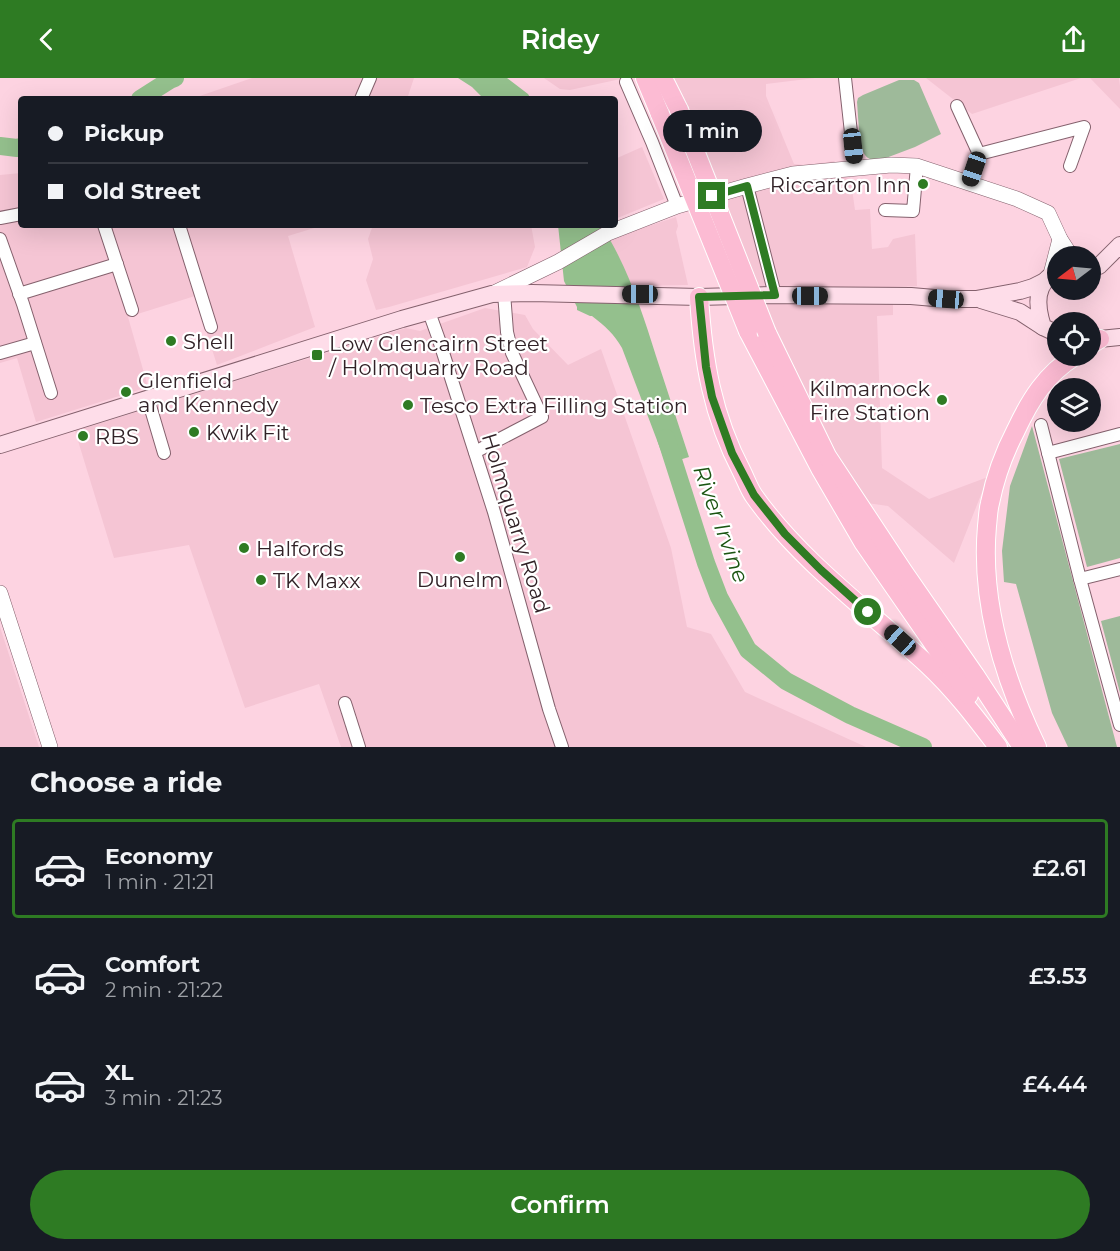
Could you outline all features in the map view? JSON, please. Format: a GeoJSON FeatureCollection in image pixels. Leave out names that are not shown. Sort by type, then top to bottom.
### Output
{"type":"FeatureCollection","features":[{"type":"Feature","properties":{"kind":"main road"},"geometry":{"type":"LineString","coordinates":[[645,78],[748,331],[821,470],[863,542],[1003,747]]}},
{"type":"Feature","properties":{"kind":"main road"},"geometry":{"type":"LineString","coordinates":[[663,78],[679,110],[767,333],[827,456],[1022,747]]}},
{"type":"Feature","properties":{"kind":"main road"},"geometry":{"type":"LineString","coordinates":[[1101,261],[1120,245]]}},
{"type":"Feature","properties":{"kind":"main road"},"geometry":{"type":"LineString","coordinates":[[1101,266],[1120,267]]}},
{"type":"Feature","properties":{"kind":"main road"},"geometry":{"type":"LineString","coordinates":[[0,445],[390,323],[498,294],[640,294],[699,297],[911,296],[976,299],[1020,291],[1033,287],[1047,278]]}},
{"type":"Feature","properties":{"kind":"main road"},"geometry":{"type":"LineString","coordinates":[[1047,283],[1038,301],[1038,312],[1047,326]]}},
{"type":"Feature","properties":{"kind":"main road"},"geometry":{"type":"LineString","coordinates":[[699,297],[706,367],[712,397],[732,453],[754,495],[785,534],[821,570],[929,666],[960,698],[998,747]]}},
{"type":"Feature","properties":{"kind":"main road"},"geometry":{"type":"LineString","coordinates":[[976,299],[1020,312],[1047,329]]}},
{"type":"Feature","properties":{"kind":"main road"},"geometry":{"type":"LineString","coordinates":[[1101,340],[1120,337]]}},
{"type":"Feature","properties":{"kind":"main road"},"geometry":{"type":"LineString","coordinates":[[1037,747],[1017,701],[996,637],[988,593],[985,549],[989,504],[1006,449],[1032,398],[1048,376],[1062,366]]}},
{"type":"Feature","properties":{"kind":"street"},"geometry":{"type":"LineString","coordinates":[[361,96],[370,78]]}},
{"type":"Feature","properties":{"kind":"street"},"geometry":{"type":"LineString","coordinates":[[845,78],[855,169]]}},
{"type":"Feature","properties":{"kind":"street"},"geometry":{"type":"LineString","coordinates":[[626,82],[677,206]]}},
{"type":"Feature","properties":{"kind":"street"},"geometry":{"type":"LineString","coordinates":[[957,106],[980,154],[969,183]]}},
{"type":"Feature","properties":{"kind":"street"},"geometry":{"type":"LineString","coordinates":[[980,154],[1084,127],[1070,166]]}},
{"type":"Feature","properties":{"kind":"street"},"geometry":{"type":"LineString","coordinates":[[475,452],[542,417],[512,353],[498,294],[608,233],[677,206],[793,174],[891,165],[917,166],[1048,213],[1065,246]]}},
{"type":"Feature","properties":{"kind":"street"},"geometry":{"type":"LineString","coordinates":[[885,210],[913,211],[917,166]]}},
{"type":"Feature","properties":{"kind":"street"},"geometry":{"type":"LineString","coordinates":[[747,186],[775,295]]}},
{"type":"Feature","properties":{"kind":"street"},"geometry":{"type":"LineString","coordinates":[[0,218],[18,215]]}},
{"type":"Feature","properties":{"kind":"street"},"geometry":{"type":"LineString","coordinates":[[105,228],[132,310]]}},
{"type":"Feature","properties":{"kind":"street"},"geometry":{"type":"LineString","coordinates":[[180,228],[211,327]]}},
{"type":"Feature","properties":{"kind":"street"},"geometry":{"type":"LineString","coordinates":[[0,239],[2,253],[20,294],[51,393]]}},
{"type":"Feature","properties":{"kind":"street"},"geometry":{"type":"LineString","coordinates":[[1058,246],[1060,239]]}},
{"type":"Feature","properties":{"kind":"street"},"geometry":{"type":"LineString","coordinates":[[20,294],[117,264]]}},
{"type":"Feature","properties":{"kind":"street"},"geometry":{"type":"LineString","coordinates":[[532,293],[535,274]]}},
{"type":"Feature","properties":{"kind":"street","name":"Holmquarry Road"},"geometry":{"type":"LineString","coordinates":[[429,312],[494,512],[549,709],[562,747]]}},
{"type":"Feature","properties":{"kind":"street"},"geometry":{"type":"LineString","coordinates":[[0,353],[35,343]]}},
{"type":"Feature","properties":{"kind":"street"},"geometry":{"type":"LineString","coordinates":[[148,399],[164,453]]}},
{"type":"Feature","properties":{"kind":"street"},"geometry":{"type":"LineString","coordinates":[[1041,425],[1120,724]]}},
{"type":"Feature","properties":{"kind":"street"},"geometry":{"type":"LineString","coordinates":[[1048,453],[1120,434]]}},
{"type":"Feature","properties":{"kind":"street"},"geometry":{"type":"LineString","coordinates":[[1080,579],[1120,569]]}},
{"type":"Feature","properties":{"kind":"street"},"geometry":{"type":"LineString","coordinates":[[0,593],[50,747]]}},
{"type":"Feature","properties":{"kind":"street"},"geometry":{"type":"LineString","coordinates":[[345,703],[359,747]]}},
{"type":"Feature","properties":{"kind":"shaded area"},"geometry":{"type":"Polygon","coordinates":[[[252,78],[414,78],[408,96],[200,96],[252,78]]]}},
{"type":"Feature","properties":{"kind":"shaded area"},"geometry":{"type":"Polygon","coordinates":[[[458,78],[507,78],[529,96],[481,96],[458,78]]]}},
{"type":"Feature","properties":{"kind":"shaded area"},"geometry":{"type":"Polygon","coordinates":[[[544,78],[625,78],[570,90],[560,89],[544,78]]]}},
{"type":"Feature","properties":{"kind":"shaded area"},"geometry":{"type":"Polygon","coordinates":[[[673,78],[815,78],[766,84],[766,96],[794,164],[806,165],[834,161],[850,175],[855,210],[870,209],[872,249],[888,247],[893,239],[915,234],[917,286],[893,287],[893,315],[877,316],[882,468],[929,499],[988,477],[954,563],[888,506],[867,503],[825,439],[762,305],[673,78]]]}},
{"type":"Feature","properties":{"kind":"shaded area"},"geometry":{"type":"Polygon","coordinates":[[[926,78],[1081,78],[972,114],[926,78]]]}},
{"type":"Feature","properties":{"kind":"shaded area"},"geometry":{"type":"Polygon","coordinates":[[[1090,78],[1119,78],[1120,109],[1090,78]]]}},
{"type":"Feature","properties":{"kind":"shaded area"},"geometry":{"type":"Polygon","coordinates":[[[899,80],[914,80],[919,83],[941,134],[878,161],[871,160],[865,155],[861,145],[858,98],[899,80]]]}},
{"type":"Feature","properties":{"kind":"shaded area"},"geometry":{"type":"Polygon","coordinates":[[[642,147],[664,199],[618,218],[618,158],[642,147]]]}},
{"type":"Feature","properties":{"kind":"shaded area"},"geometry":{"type":"Polygon","coordinates":[[[18,173],[18,228],[314,228],[288,236],[315,327],[217,365],[195,296],[128,317],[148,387],[36,422],[17,358],[0,363],[0,175],[18,173]]]}},
{"type":"Feature","properties":{"kind":"shaded area"},"geometry":{"type":"Polygon","coordinates":[[[676,217],[678,226],[676,232],[688,285],[632,286],[609,239],[676,217]]]}},
{"type":"Feature","properties":{"kind":"shaded area"},"geometry":{"type":"Polygon","coordinates":[[[372,228],[532,228],[535,247],[527,267],[376,310],[366,280],[373,259],[368,239],[372,228]]]}},
{"type":"Feature","properties":{"kind":"shaded area"},"geometry":{"type":"Polygon","coordinates":[[[558,228],[603,228],[626,272],[639,305],[689,457],[666,464],[622,348],[601,323],[592,316],[577,310],[564,281],[558,228]]]}},
{"type":"Feature","properties":{"kind":"shaded area"},"geometry":{"type":"Polygon","coordinates":[[[485,308],[525,315],[533,329],[568,365],[601,349],[671,548],[687,627],[711,634],[745,692],[866,747],[341,747],[319,684],[245,708],[189,545],[114,558],[75,431],[406,328],[420,331],[485,308]]]}},
{"type":"Feature","properties":{"kind":"shaded area"},"geometry":{"type":"Polygon","coordinates":[[[1032,426],[1117,747],[1068,747],[1052,713],[1016,584],[1004,582],[1002,551],[1010,486],[1032,426]]]}},
{"type":"Feature","properties":{"kind":"shaded area"},"geometry":{"type":"Polygon","coordinates":[[[1120,444],[1120,558],[1087,567],[1059,459],[1120,444]]]}},
{"type":"Feature","properties":{"kind":"shaded area"},"geometry":{"type":"Polygon","coordinates":[[[1120,616],[1120,693],[1101,621],[1120,616]]]}},
{"type":"Feature","properties":{"kind":"shaded area"},"geometry":{"type":"Polygon","coordinates":[[[0,627],[39,747],[0,747],[0,627]]]}},
{"type":"Feature","properties":{"kind":"waterway","name":"River Irvine"},"geometry":{"type":"LineString","coordinates":[[145,96],[175,78]]}},
{"type":"Feature","properties":{"kind":"waterway","name":"River Irvine"},"geometry":{"type":"LineString","coordinates":[[0,146],[18,148]]}},
{"type":"Feature","properties":{"kind":"waterway","name":"River Irvine"},"geometry":{"type":"LineString","coordinates":[[666,438],[719,597],[748,650],[786,681],[850,715],[923,747]]}},
{"type":"Feature","properties":{"kind":"place","name":"Riccarton Inn"},"geometry":{"type":"Point","coordinates":[923,184]}},
{"type":"Feature","properties":{"kind":"place","name":"Shell"},"geometry":{"type":"Point","coordinates":[171,341]}},
{"type":"Feature","properties":{"kind":"place","name":"Low Glencairn Street / Holmquarry Road"},"geometry":{"type":"Point","coordinates":[317,355]}},
{"type":"Feature","properties":{"kind":"place","name":"Glenfield and Kennedy"},"geometry":{"type":"Point","coordinates":[126,392]}},
{"type":"Feature","properties":{"kind":"place","name":"Kilmarnock Fire Station"},"geometry":{"type":"Point","coordinates":[942,400]}},
{"type":"Feature","properties":{"kind":"place","name":"Tesco Extra Filling Station"},"geometry":{"type":"Point","coordinates":[408,405]}},
{"type":"Feature","properties":{"kind":"place","name":"Kwik Fit"},"geometry":{"type":"Point","coordinates":[194,432]}},
{"type":"Feature","properties":{"kind":"place","name":"RBS"},"geometry":{"type":"Point","coordinates":[83,436]}},
{"type":"Feature","properties":{"kind":"place","name":"Halfords"},"geometry":{"type":"Point","coordinates":[244,548]}},
{"type":"Feature","properties":{"kind":"place","name":"Dunelm"},"geometry":{"type":"Point","coordinates":[460,557]}},
{"type":"Feature","properties":{"kind":"place","name":"TK Maxx"},"geometry":{"type":"Point","coordinates":[261,580]}},
{"type":"Feature","properties":{"kind":"route"},"geometry":{"type":"LineString","coordinates":[[712,196],[747,186],[775,295],[699,297],[706,367],[712,397],[732,453],[754,495],[785,534],[868,612]]}}]}
